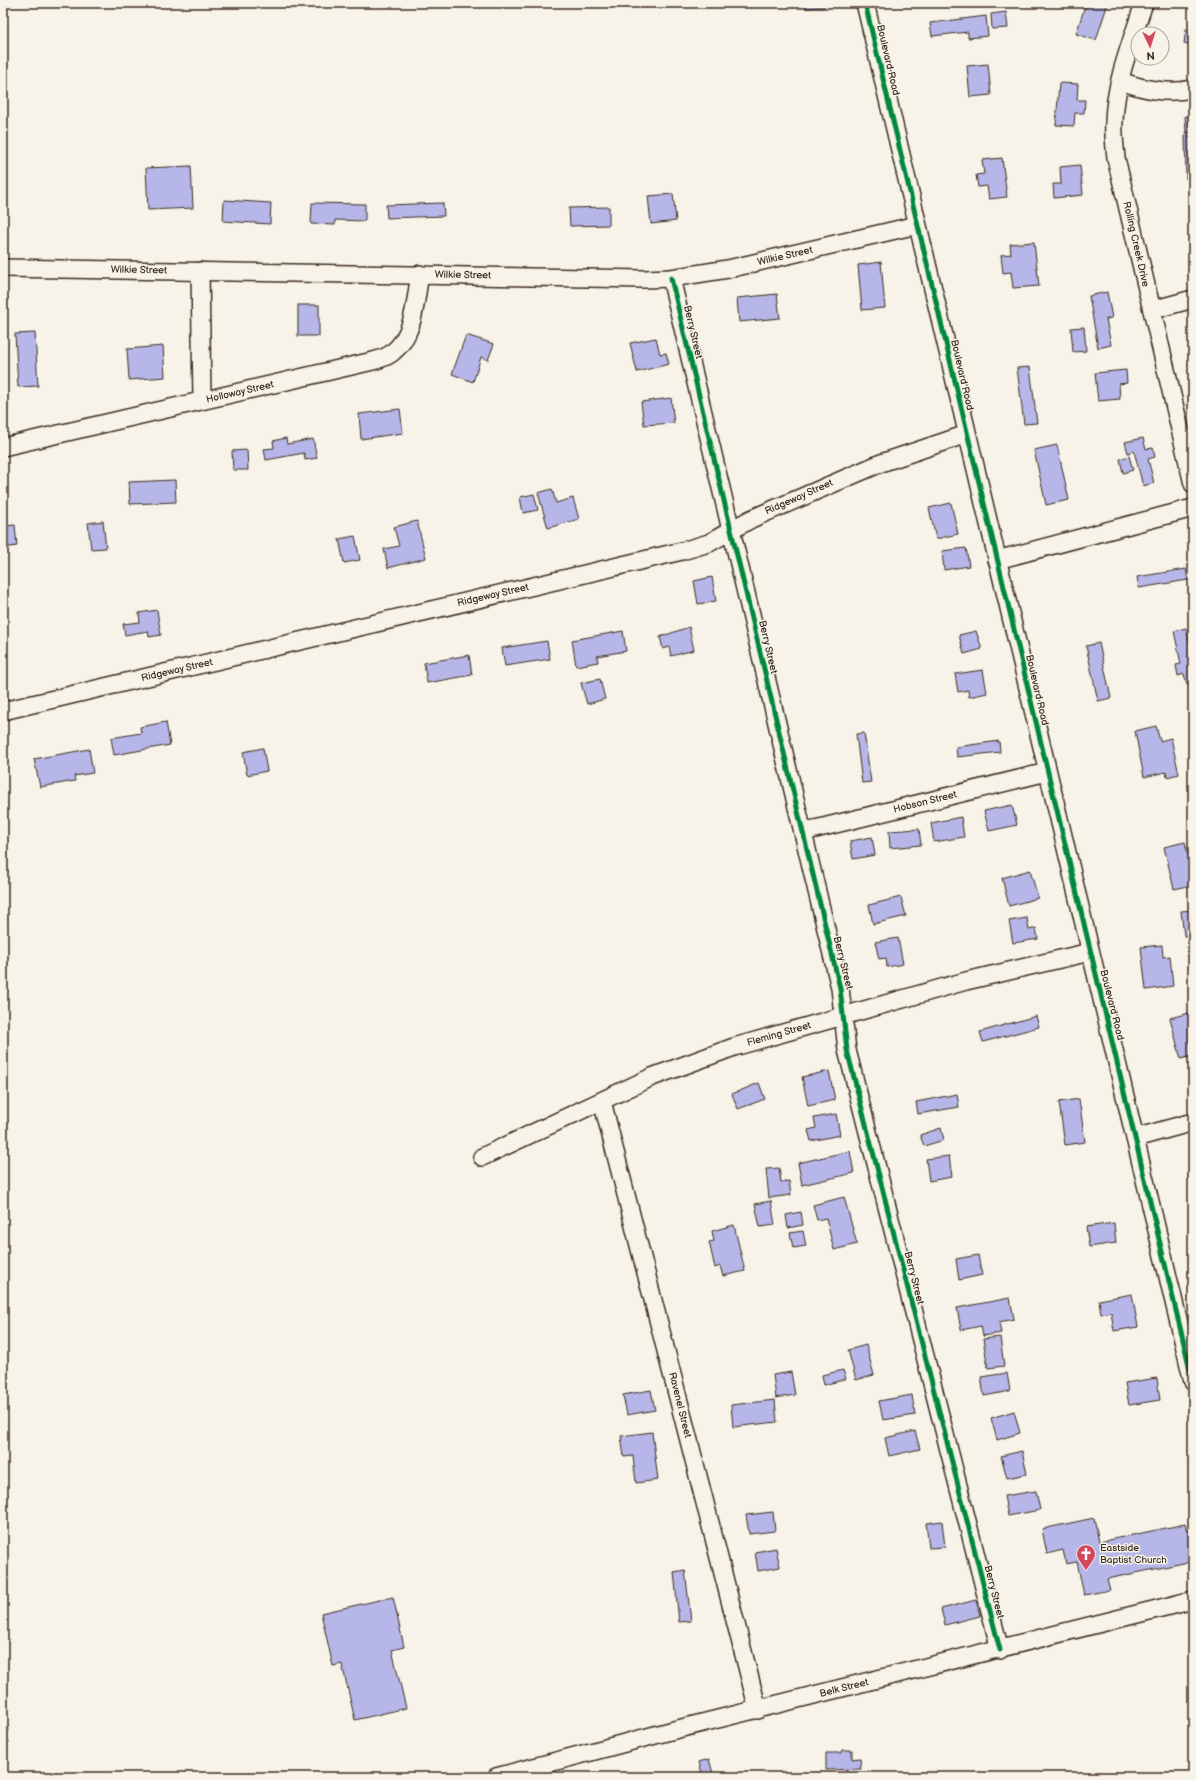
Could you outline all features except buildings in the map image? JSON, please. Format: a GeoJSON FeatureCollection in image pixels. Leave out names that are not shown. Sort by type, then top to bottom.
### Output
{"type":"FeatureCollection","features":[{"type":"Feature","properties":{"kind":"street","name":"Boulevard Road"},"geometry":{"type":"LineString","coordinates":[[865,3],[1193,1382]]}},
{"type":"Feature","properties":{"kind":"street","name":"Rolling Creek Drive"},"geometry":{"type":"LineString","coordinates":[[1144,3],[1120,81],[1114,121],[1116,158],[1193,484]]}},
{"type":"Feature","properties":{"kind":"street"},"geometry":{"type":"LineString","coordinates":[[1120,81],[1140,88],[1163,92],[1193,90]]}},
{"type":"Feature","properties":{"kind":"street","name":"Wilkie Street"},"geometry":{"type":"LineString","coordinates":[[3,268],[644,279],[671,278],[728,269],[918,225]]}},
{"type":"Feature","properties":{"kind":"street"},"geometry":{"type":"LineString","coordinates":[[200,271],[202,400]]}},
{"type":"Feature","properties":{"kind":"street","name":"Holloway Street"},"geometry":{"type":"LineString","coordinates":[[3,447],[373,361],[393,353],[409,332],[420,274]]}},
{"type":"Feature","properties":{"kind":"street","name":"Berry Street"},"geometry":{"type":"LineString","coordinates":[[671,278],[840,988],[847,1050],[1000,1650]]}},
{"type":"Feature","properties":{"kind":"street"},"geometry":{"type":"LineString","coordinates":[[1152,310],[1193,299]]}},
{"type":"Feature","properties":{"kind":"street","name":"Ridgeway Street"},"geometry":{"type":"LineString","coordinates":[[3,711],[630,564],[710,543],[765,512],[881,462],[967,434]]}},
{"type":"Feature","properties":{"kind":"street"},"geometry":{"type":"LineString","coordinates":[[997,560],[1193,508]]}},
{"type":"Feature","properties":{"kind":"street","name":"Hobson Street"},"geometry":{"type":"LineString","coordinates":[[803,832],[1047,772]]}},
{"type":"Feature","properties":{"kind":"street","name":"Fleming Street"},"geometry":{"type":"LineString","coordinates":[[482,1157],[652,1077],[734,1047],[966,981],[1090,952]]}},
{"type":"Feature","properties":{"kind":"street","name":"Ravenel Street"},"geometry":{"type":"LineString","coordinates":[[602,1101],[758,1710]]}},
{"type":"Feature","properties":{"kind":"street"},"geometry":{"type":"LineString","coordinates":[[1135,1138],[1193,1122]]}},
{"type":"Feature","properties":{"kind":"street","name":"Belk Street"},"geometry":{"type":"LineString","coordinates":[[496,1777],[1193,1600]]}},
{"type":"Feature","properties":{"kind":"cycle path"},"geometry":{"type":"LineString","coordinates":[[865,3],[1193,1382]]}},
{"type":"Feature","properties":{"kind":"cycle path"},"geometry":{"type":"LineString","coordinates":[[671,278],[840,988],[847,1050],[1000,1650]]}},
{"type":"Feature","properties":{"kind":"place","name":"Eastside Baptist Church"},"geometry":{"type":"Point","coordinates":[1086,1571]}}]}
